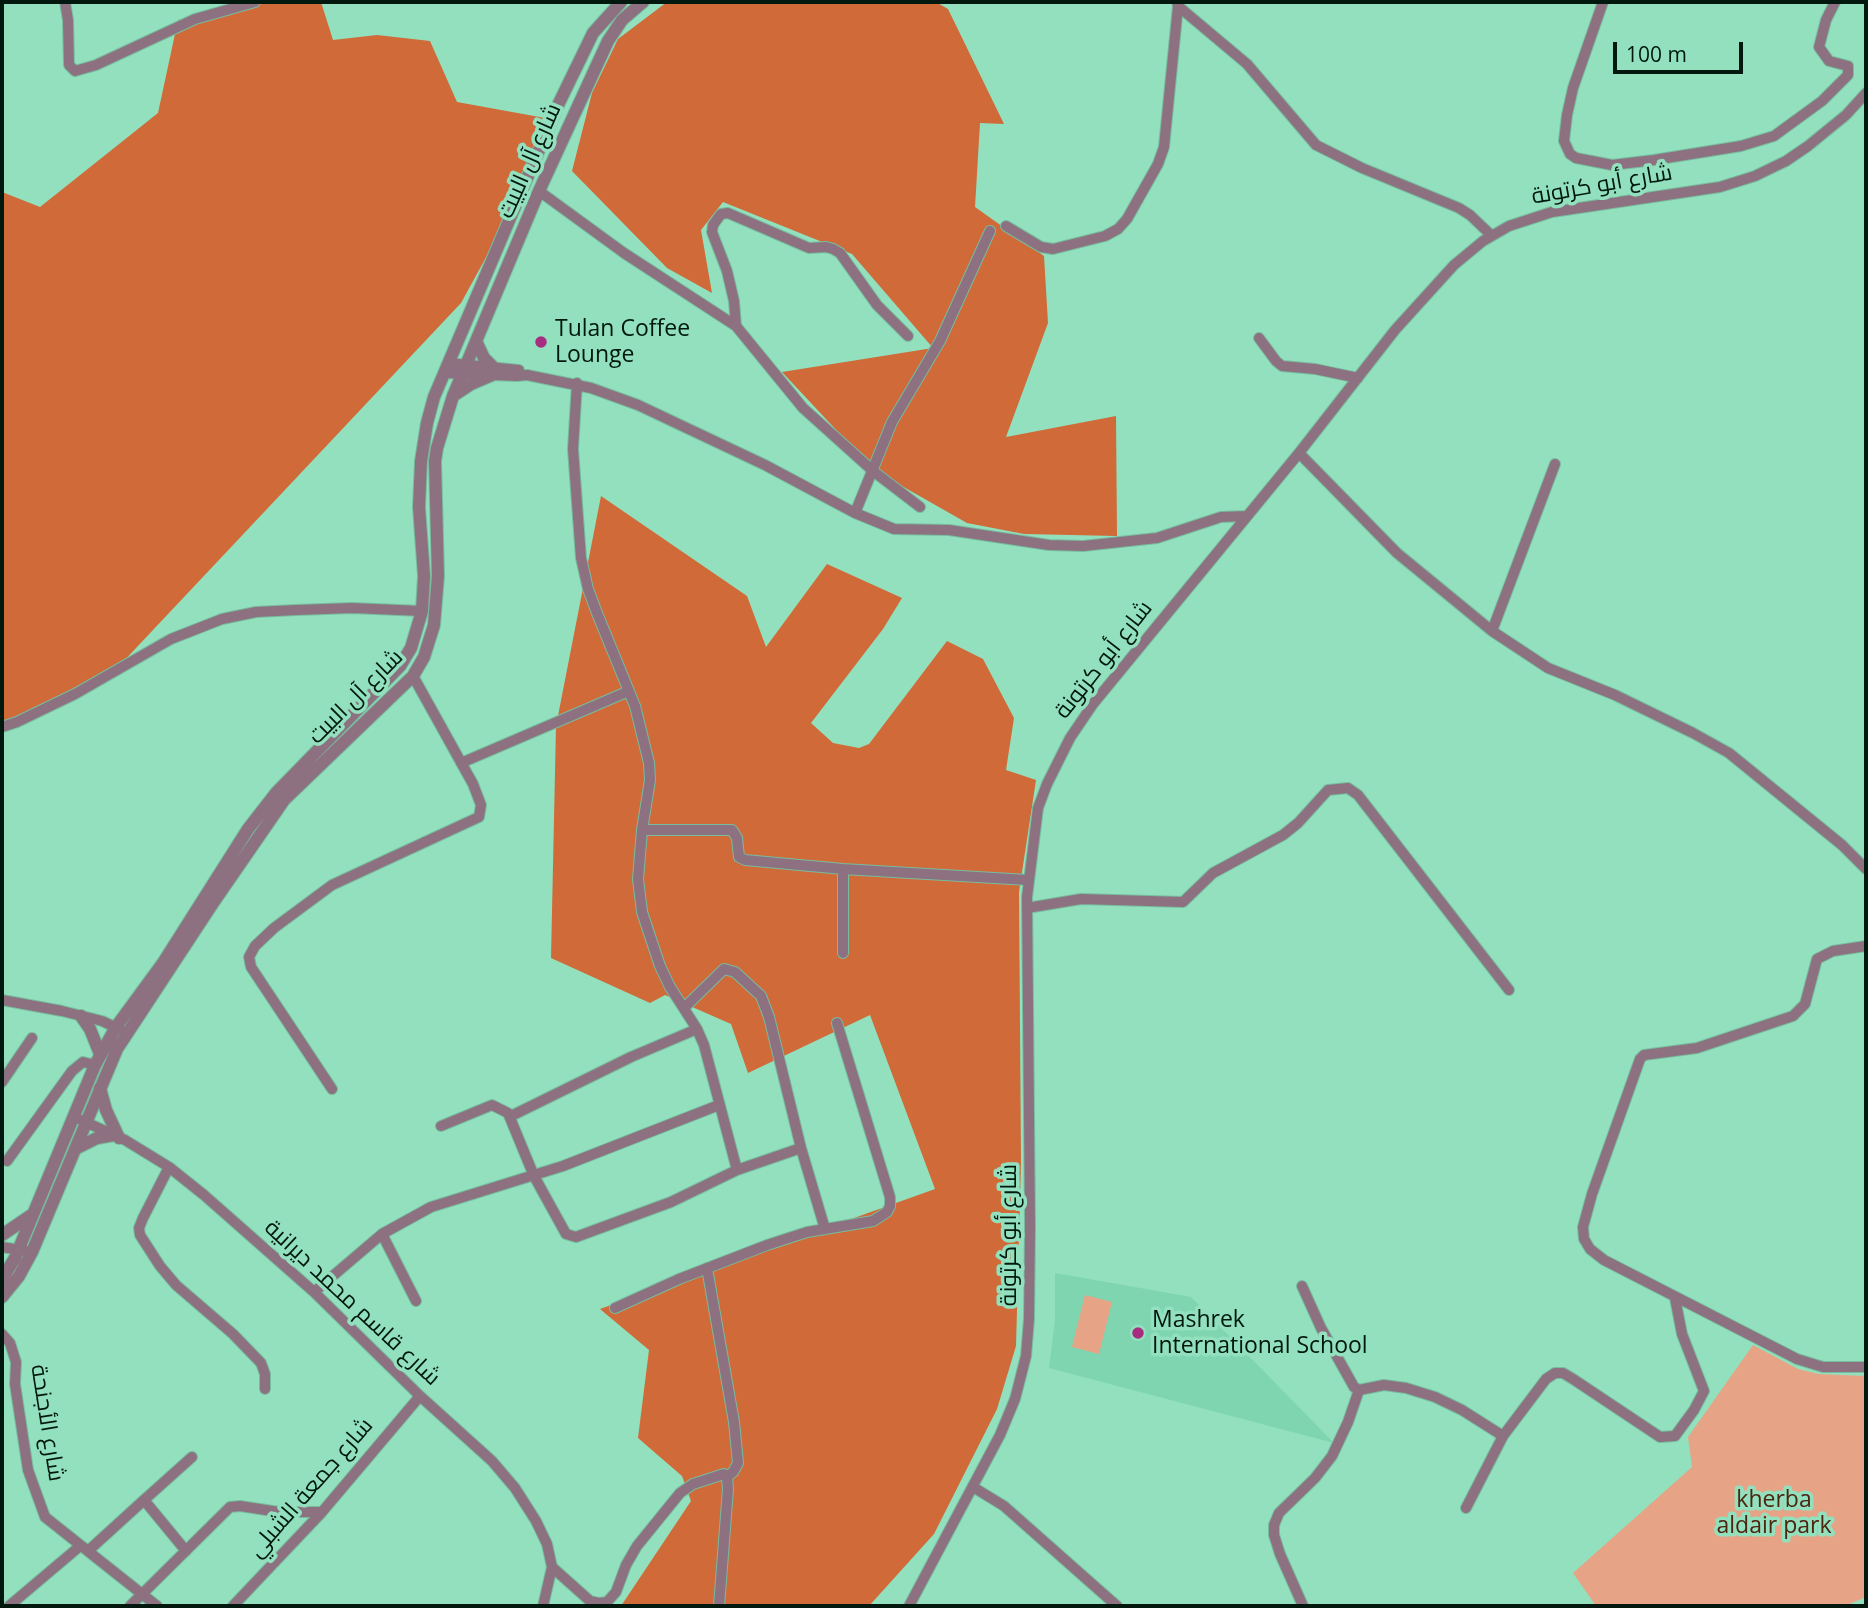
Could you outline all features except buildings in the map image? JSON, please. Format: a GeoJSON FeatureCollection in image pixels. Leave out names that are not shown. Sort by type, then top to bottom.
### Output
{"type":"FeatureCollection","features":[{"type":"Feature","properties":{"kind":"street"},"geometry":{"type":"LineString","coordinates":[[65,2],[69,65],[75,71],[96,65],[214,12],[255,2]]}},
{"type":"Feature","properties":{"kind":"street","name":"شارع آل البيت"},"geometry":{"type":"LineString","coordinates":[[2,1297],[33,1214],[80,1120],[100,1088],[121,1030],[248,829],[268,804],[400,666],[415,637],[422,611],[424,576],[419,507],[421,461],[427,423],[446,368],[559,103],[593,33],[621,2]]}},
{"type":"Feature","properties":{"kind":"street","name":"شارع آل البيت"},"geometry":{"type":"LineString","coordinates":[[2,1279],[19,1255],[75,1149],[80,1120],[98,1059],[284,800],[413,676],[425,657],[434,625],[438,576],[436,448],[453,396],[539,191],[608,40],[622,20],[643,2]]}},
{"type":"Feature","properties":{"kind":"street"},"geometry":{"type":"LineString","coordinates":[[1603,2],[1573,88],[1564,141],[1570,154],[1576,158],[1612,165],[1741,146],[1774,136],[1822,101],[1848,75],[1848,66],[1829,61],[1819,47],[1826,20],[1835,2]]}},
{"type":"Feature","properties":{"kind":"street"},"geometry":{"type":"LineString","coordinates":[[1006,226],[1047,249],[1105,236],[1118,229],[1127,219],[1158,164],[1164,147],[1177,4]]}},
{"type":"Feature","properties":{"kind":"street"},"geometry":{"type":"LineString","coordinates":[[1177,4],[1247,64],[1316,145],[1362,168],[1459,208],[1491,235]]}},
{"type":"Feature","properties":{"kind":"street","name":"شارع أبو كرتونة"},"geometry":{"type":"LineString","coordinates":[[909,1606],[1000,1434],[1012,1407],[1024,1367],[1030,1213],[1028,880],[1038,808],[1070,738],[1101,694],[1299,453],[1395,330],[1454,265],[1491,235],[1552,212],[1720,187],[1755,176],[1786,161],[1808,146],[1846,115],[1866,93]]}},
{"type":"Feature","properties":{"kind":"street"},"geometry":{"type":"LineString","coordinates":[[539,191],[624,253],[736,326],[803,408],[873,471],[920,507]]}},
{"type":"Feature","properties":{"kind":"street"},"geometry":{"type":"LineString","coordinates":[[736,326],[734,300],[727,271],[712,232],[713,225],[721,214],[729,213],[809,248],[826,247],[840,253],[877,304],[908,336]]}},
{"type":"Feature","properties":{"kind":"street"},"geometry":{"type":"LineString","coordinates":[[855,513],[892,422],[940,341],[990,231]]}},
{"type":"Feature","properties":{"kind":"street"},"geometry":{"type":"LineString","coordinates":[[1259,338],[1282,366],[1315,369],[1359,378]]}},
{"type":"Feature","properties":{"kind":"street"},"geometry":{"type":"LineString","coordinates":[[476,341],[493,371]]}},
{"type":"Feature","properties":{"kind":"street"},"geometry":{"type":"LineString","coordinates":[[446,368],[518,370],[527,375],[577,383],[649,411],[765,465],[855,513],[894,529],[949,530],[1073,546],[1157,538],[1221,517],[1247,516]]}},
{"type":"Feature","properties":{"kind":"street"},"geometry":{"type":"LineString","coordinates":[[453,396],[493,371]]}},
{"type":"Feature","properties":{"kind":"street"},"geometry":{"type":"LineString","coordinates":[[577,383],[573,449],[581,558],[588,589],[640,722],[649,762],[650,780],[638,879],[642,912],[660,966],[704,1045],[737,1170]]}},
{"type":"Feature","properties":{"kind":"street"},"geometry":{"type":"LineString","coordinates":[[1299,453],[1397,553],[1492,631],[1548,668],[1615,695],[1693,733],[1729,754],[1842,845],[1866,869]]}},
{"type":"Feature","properties":{"kind":"street"},"geometry":{"type":"LineString","coordinates":[[1492,631],[1555,464]]}},
{"type":"Feature","properties":{"kind":"street"},"geometry":{"type":"LineString","coordinates":[[2,727],[75,694],[171,639],[222,619],[256,612],[296,610],[352,608],[422,611]]}},
{"type":"Feature","properties":{"kind":"street"},"geometry":{"type":"LineString","coordinates":[[332,1089],[249,961],[251,951],[274,928],[332,885],[475,820],[481,813],[481,804],[461,763],[413,676]]}},
{"type":"Feature","properties":{"kind":"street"},"geometry":{"type":"LineString","coordinates":[[461,763],[629,691]]}},
{"type":"Feature","properties":{"kind":"street"},"geometry":{"type":"LineString","coordinates":[[1027,908],[1081,899],[1183,902],[1213,873],[1283,835],[1298,823],[1328,790],[1348,788],[1365,804],[1509,990]]}},
{"type":"Feature","properties":{"kind":"street"},"geometry":{"type":"LineString","coordinates":[[642,830],[732,830],[737,838],[741,859],[843,869],[1028,880]]}},
{"type":"Feature","properties":{"kind":"street"},"geometry":{"type":"LineString","coordinates":[[843,869],[843,953]]}},
{"type":"Feature","properties":{"kind":"street"},"geometry":{"type":"LineString","coordinates":[[1866,946],[1833,951],[1817,959],[1804,1004],[1793,1016],[1697,1048],[1644,1055],[1640,1059],[1592,1194],[1583,1227],[1584,1239],[1590,1249],[1604,1260],[1675,1298],[1810,1364],[1841,1368],[1866,1367]]}},
{"type":"Feature","properties":{"kind":"street"},"geometry":{"type":"LineString","coordinates":[[684,1008],[724,969],[735,972],[761,996],[769,1017],[801,1148],[825,1229]]}},
{"type":"Feature","properties":{"kind":"street"},"geometry":{"type":"LineString","coordinates":[[2,1000],[81,1016],[121,1030]]}},
{"type":"Feature","properties":{"kind":"street"},"geometry":{"type":"LineString","coordinates":[[7,1161],[72,1071],[83,1062],[98,1059],[90,1029],[81,1016]]}},
{"type":"Feature","properties":{"kind":"street"},"geometry":{"type":"LineString","coordinates":[[615,1308],[707,1268],[792,1237],[873,1221],[884,1216],[890,1206],[877,1153],[837,1023]]}},
{"type":"Feature","properties":{"kind":"street"},"geometry":{"type":"LineString","coordinates":[[511,1116],[697,1029]]}},
{"type":"Feature","properties":{"kind":"street"},"geometry":{"type":"LineString","coordinates":[[2,1082],[32,1038]]}},
{"type":"Feature","properties":{"kind":"street"},"geometry":{"type":"LineString","coordinates":[[75,1149],[97,1138],[117,1136],[100,1088]]}},
{"type":"Feature","properties":{"kind":"street"},"geometry":{"type":"LineString","coordinates":[[441,1126],[492,1105],[502,1108],[511,1116],[534,1176],[566,1234],[576,1237],[671,1202],[737,1170],[801,1148]]}},
{"type":"Feature","properties":{"kind":"street"},"geometry":{"type":"LineString","coordinates":[[314,1292],[382,1234],[431,1207],[534,1176],[719,1105]]}},
{"type":"Feature","properties":{"kind":"street","name":"شارع قاسم محمد ديرانية"},"geometry":{"type":"LineString","coordinates":[[80,1120],[117,1136],[169,1167],[314,1292],[504,1474],[542,1533],[552,1567]]}},
{"type":"Feature","properties":{"kind":"street"},"geometry":{"type":"LineString","coordinates":[[169,1167],[143,1218],[139,1228],[140,1236],[176,1285],[233,1334],[261,1363],[265,1374],[265,1389]]}},
{"type":"Feature","properties":{"kind":"street"},"geometry":{"type":"LineString","coordinates":[[2,1235],[33,1214]]}},
{"type":"Feature","properties":{"kind":"street"},"geometry":{"type":"LineString","coordinates":[[382,1234],[416,1301]]}},
{"type":"Feature","properties":{"kind":"street"},"geometry":{"type":"LineString","coordinates":[[2,1247],[19,1255]]}},
{"type":"Feature","properties":{"kind":"street"},"geometry":{"type":"LineString","coordinates":[[707,1268],[734,1422],[738,1463],[727,1477],[719,1606]]}},
{"type":"Feature","properties":{"kind":"street"},"geometry":{"type":"LineString","coordinates":[[1302,1286],[1345,1375],[1359,1390],[1384,1385],[1406,1388],[1435,1397],[1462,1410],[1503,1436]]}},
{"type":"Feature","properties":{"kind":"street"},"geometry":{"type":"LineString","coordinates":[[1466,1507],[1503,1436],[1546,1379],[1555,1373],[1563,1373],[1660,1437],[1675,1436],[1695,1410],[1704,1391],[1686,1348],[1675,1298]]}},
{"type":"Feature","properties":{"kind":"street","name":"شارع الأجنحة"},"geometry":{"type":"LineString","coordinates":[[2,1334],[10,1343],[16,1362],[15,1384],[28,1470],[45,1517],[157,1606]]}},
{"type":"Feature","properties":{"kind":"street"},"geometry":{"type":"LineString","coordinates":[[1303,1606],[1280,1554],[1274,1525],[1279,1513],[1315,1478],[1332,1455],[1348,1422],[1359,1390]]}},
{"type":"Feature","properties":{"kind":"street","name":"شارع جمعة الشبلي"},"geometry":{"type":"LineString","coordinates":[[233,1606],[322,1512],[420,1396]]}},
{"type":"Feature","properties":{"kind":"street"},"geometry":{"type":"LineString","coordinates":[[9,1606],[144,1500],[192,1457]]}},
{"type":"Feature","properties":{"kind":"street"},"geometry":{"type":"LineString","coordinates":[[543,1606],[552,1567],[590,1601],[599,1604],[607,1602],[616,1592],[626,1565],[637,1546],[680,1493],[693,1484],[718,1474],[727,1477]]}},
{"type":"Feature","properties":{"kind":"street"},"geometry":{"type":"LineString","coordinates":[[973,1486],[1004,1506],[1117,1606]]}},
{"type":"Feature","properties":{"kind":"street"},"geometry":{"type":"LineString","coordinates":[[144,1500],[186,1551]]}},
{"type":"Feature","properties":{"kind":"street"},"geometry":{"type":"LineString","coordinates":[[130,1606],[233,1506],[279,1512],[322,1512]]}},
{"type":"Feature","properties":{"kind":"shaded area"},"geometry":{"type":"Polygon","coordinates":[[[248,2],[321,2],[333,40],[377,35],[430,41],[457,102],[545,118],[507,219],[461,303],[120,665],[2,725],[2,192],[40,207],[158,113],[178,20],[248,2]]]}},
{"type":"Feature","properties":{"kind":"shaded area"},"geometry":{"type":"Polygon","coordinates":[[[667,2],[936,2],[948,9],[1004,124],[980,123],[975,207],[1044,256],[1048,323],[1006,437],[1116,416],[1117,536],[1024,534],[967,523],[886,477],[839,433],[782,372],[933,348],[852,254],[723,202],[701,230],[712,293],[667,268],[572,171],[592,93],[618,39],[667,2]]]}},
{"type":"Feature","properties":{"kind":"shaded area"},"geometry":{"type":"Polygon","coordinates":[[[601,496],[747,596],[766,647],[827,564],[902,598],[883,629],[811,723],[833,743],[859,748],[869,744],[947,641],[983,659],[1014,718],[1006,770],[1036,780],[1019,892],[1021,1162],[1016,1346],[997,1409],[934,1534],[869,1606],[621,1606],[691,1501],[682,1476],[638,1438],[649,1350],[600,1309],[935,1189],[870,1015],[748,1073],[731,1024],[665,995],[650,1003],[551,958],[556,726],[601,496]]]}},
{"type":"Feature","properties":{"kind":"shaded area","name":"Mashrek International School"},"geometry":{"type":"Polygon","coordinates":[[[1055,1273],[1191,1297],[1334,1443],[1049,1368],[1055,1320],[1055,1273]]]}},
{"type":"Feature","properties":{"kind":"green space"},"geometry":{"type":"Polygon","coordinates":[[[1085,1295],[1112,1302],[1099,1354],[1072,1347],[1085,1295]]]}},
{"type":"Feature","properties":{"kind":"green space","name":"kherba aldair park"},"geometry":{"type":"Polygon","coordinates":[[[1753,1345],[1798,1369],[1819,1374],[1866,1376],[1866,1597],[1845,1606],[1596,1606],[1573,1573],[1692,1467],[1688,1437],[1753,1345]]]}},
{"type":"Feature","properties":{"kind":"place","name":"Tulan Coffee Lounge"},"geometry":{"type":"Point","coordinates":[541,342]}},
{"type":"Feature","properties":{"kind":"place","name":"Mashrek International School"},"geometry":{"type":"Point","coordinates":[1138,1333]}}]}
